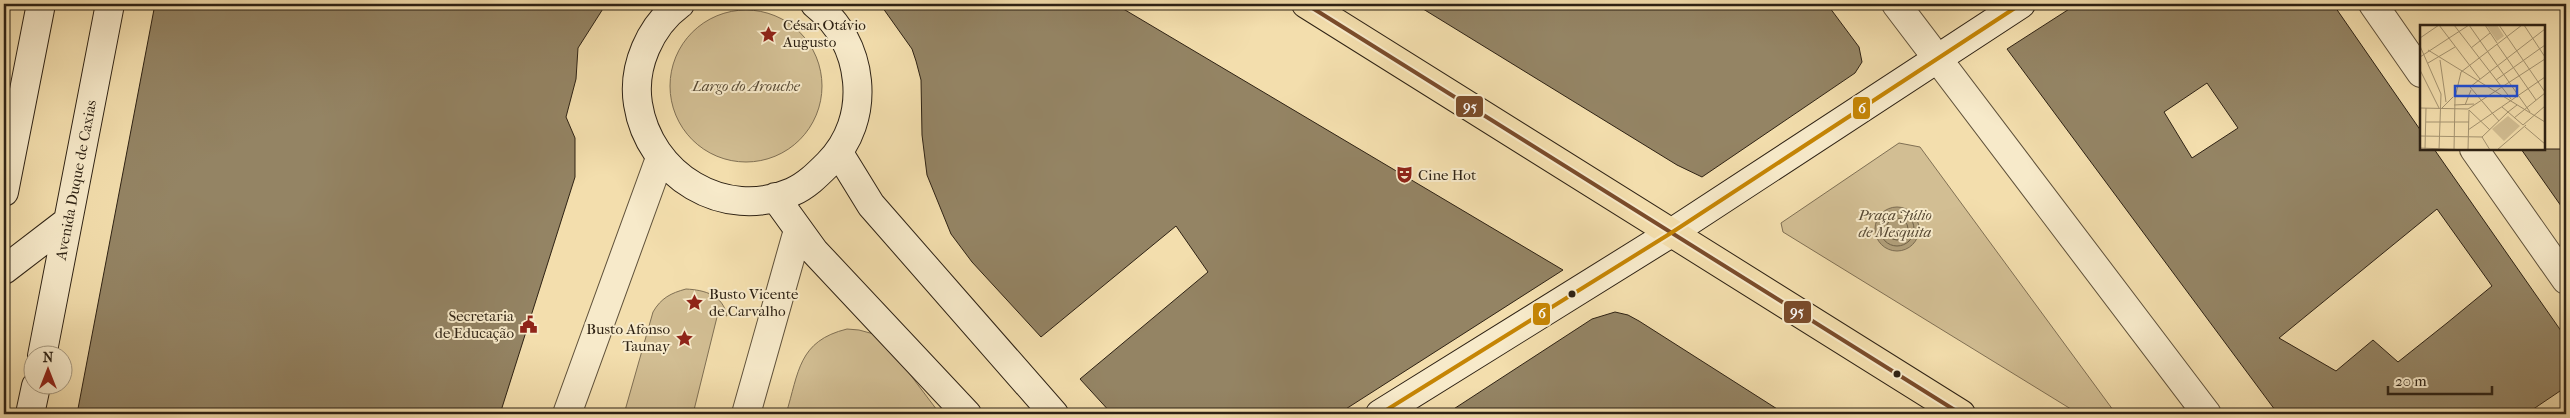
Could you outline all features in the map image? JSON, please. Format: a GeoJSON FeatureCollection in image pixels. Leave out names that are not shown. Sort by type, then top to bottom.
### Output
{"type":"FeatureCollection","features":[{"type":"Feature","properties":{"kind":"main road"},"geometry":{"type":"LineString","coordinates":[[1306,4],[1961,414]]}},
{"type":"Feature","properties":{"kind":"street"},"geometry":{"type":"LineString","coordinates":[[4,192],[41,4]]}},
{"type":"Feature","properties":{"kind":"street","name":"Avenida Duque de Caxias"},"geometry":{"type":"LineString","coordinates":[[44,346],[110,4]]}},
{"type":"Feature","properties":{"kind":"street"},"geometry":{"type":"LineString","coordinates":[[680,4],[666,16],[649,41],[643,56],[637,86],[637,101],[645,131],[660,158],[680,178],[712,195],[750,201],[775,198],[792,192],[811,181],[839,153],[847,138],[857,105],[856,70],[844,38],[834,23],[814,4]]}},
{"type":"Feature","properties":{"kind":"street"},"geometry":{"type":"LineString","coordinates":[[1896,4],[2207,414]]}},
{"type":"Feature","properties":{"kind":"street"},"geometry":{"type":"LineString","coordinates":[[1380,414],[1671,234],[2021,4]]}},
{"type":"Feature","properties":{"kind":"street"},"geometry":{"type":"LineString","coordinates":[[2373,4],[2420,72]]}},
{"type":"Feature","properties":{"kind":"street"},"geometry":{"type":"LineString","coordinates":[[2475,150],[2566,280]]}},
{"type":"Feature","properties":{"kind":"street"},"geometry":{"type":"LineString","coordinates":[[839,153],[872,206],[1054,414]]}},
{"type":"Feature","properties":{"kind":"street"},"geometry":{"type":"LineString","coordinates":[[567,414],[660,158]]}},
{"type":"Feature","properties":{"kind":"street"},"geometry":{"type":"LineString","coordinates":[[775,198],[814,251],[967,414]]}},
{"type":"Feature","properties":{"kind":"street"},"geometry":{"type":"LineString","coordinates":[[4,270],[68,222]]}},
{"type":"Feature","properties":{"kind":"street"},"geometry":{"type":"LineString","coordinates":[[746,414],[798,230]]}},
{"type":"Feature","properties":{"kind":"street"},"geometry":{"type":"LineString","coordinates":[[30,414],[34,396]]}},
{"type":"Feature","properties":{"kind":"green space","name":"Largo do Arouche"},"geometry":{"type":"Polygon","coordinates":[[[746,10],[761,11],[775,15],[800,32],[817,57],[821,71],[821,101],[817,115],[800,140],[775,157],[761,161],[746,162],[731,161],[717,157],[692,140],[675,115],[671,101],[670,86],[671,71],[675,57],[692,32],[717,15],[731,11],[746,10]]]}},
{"type":"Feature","properties":{"kind":"green space","name":"Praça Júlio de Mesquita"},"geometry":{"type":"Polygon","coordinates":[[[1899,143],[1920,147],[2116,414],[2079,414],[1783,232],[1781,223],[1899,143]]]}},
{"type":"Feature","properties":{"kind":"green space"},"geometry":{"type":"Polygon","coordinates":[[[686,289],[706,292],[717,298],[722,303],[727,316],[718,313],[693,414],[624,414],[653,312],[659,303],[667,297],[686,289]]]}},
{"type":"Feature","properties":{"kind":"green space"},"geometry":{"type":"Polygon","coordinates":[[[847,329],[881,336],[940,414],[786,414],[798,372],[810,350],[819,341],[831,334],[847,329]]]}},
{"type":"Feature","properties":{"kind":"water"},"geometry":{"type":"Polygon","coordinates":[[[1893,207],[1901,207],[1913,213],[1919,229],[1913,245],[1901,251],[1893,251],[1881,245],[1875,233],[1875,225],[1881,213],[1893,207]]]}},
{"type":"Feature","properties":{"kind":"building"},"geometry":{"type":"Polygon","coordinates":[[[155,4],[606,4],[578,48],[576,79],[566,117],[575,138],[575,177],[500,414],[77,414],[155,4]]]}},
{"type":"Feature","properties":{"kind":"building"},"geometry":{"type":"Polygon","coordinates":[[[880,4],[1115,4],[1563,270],[1338,414],[1112,414],[1080,379],[1208,272],[1176,226],[1041,337],[972,262],[951,234],[927,175],[922,135],[921,80],[916,61],[912,49],[880,4]]]}},
{"type":"Feature","properties":{"kind":"building"},"geometry":{"type":"Polygon","coordinates":[[[1415,4],[1827,4],[1859,47],[1862,62],[1855,73],[1702,177],[1677,165],[1415,4]]]}},
{"type":"Feature","properties":{"kind":"building"},"geometry":{"type":"Polygon","coordinates":[[[2077,4],[2333,4],[2420,130],[2420,150],[2435,150],[2566,338],[2566,387],[2526,414],[2278,414],[2007,49],[2077,4]],[[2207,83],[2164,112],[2192,158],[2238,128],[2207,83]],[[2437,209],[2279,338],[2336,371],[2373,340],[2398,362],[2492,286],[2437,209]]]}},
{"type":"Feature","properties":{"kind":"building"},"geometry":{"type":"Polygon","coordinates":[[[2566,149],[2566,213],[2522,150],[2566,149]]]}},
{"type":"Feature","properties":{"kind":"building"},"geometry":{"type":"Polygon","coordinates":[[[1615,312],[1628,315],[1639,321],[1785,414],[1446,414],[1592,319],[1615,312]]]}},
{"type":"Feature","properties":{"kind":"transit line","name":"95"},"geometry":{"type":"LineString","coordinates":[[1306,4],[1961,414]]}},
{"type":"Feature","properties":{"kind":"transit line","name":"6"},"geometry":{"type":"LineString","coordinates":[[1380,414],[1671,233],[2021,4]]}},
{"type":"Feature","properties":{"kind":"place","name":"César Otávio Augusto"},"geometry":{"type":"Point","coordinates":[769,34]}},
{"type":"Feature","properties":{"kind":"place","name":"Cine Hot"},"geometry":{"type":"Point","coordinates":[1404,175]}},
{"type":"Feature","properties":{"kind":"place","name":"Busto Vicente de Carvalho"},"geometry":{"type":"Point","coordinates":[695,303]}},
{"type":"Feature","properties":{"kind":"place","name":"Secretaria de Educação"},"geometry":{"type":"Point","coordinates":[528,325]}},
{"type":"Feature","properties":{"kind":"place","name":"Busto Afonso Taunay"},"geometry":{"type":"Point","coordinates":[684,338]}}]}
